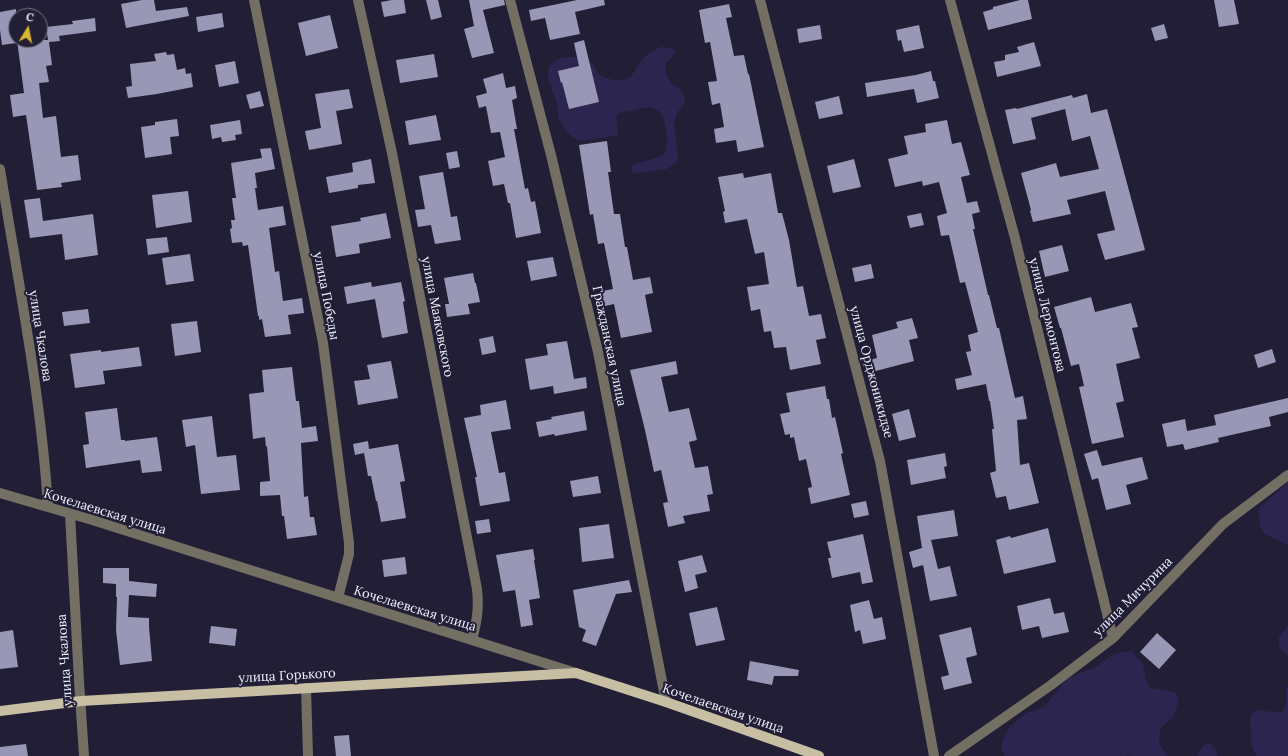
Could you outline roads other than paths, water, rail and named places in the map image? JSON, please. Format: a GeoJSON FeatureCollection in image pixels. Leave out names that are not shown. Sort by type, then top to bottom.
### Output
{"type":"FeatureCollection","features":[{"type":"Feature","properties":{"kind":"main road","name":"Кочелаевская улица"},"geometry":{"type":"LineString","coordinates":[[576,673],[666,702],[819,756]]}},
{"type":"Feature","properties":{"kind":"main road","name":"улица Горького"},"geometry":{"type":"LineString","coordinates":[[0,711],[81,701],[576,673]]}},
{"type":"Feature","properties":{"kind":"street","name":"улица Победы"},"geometry":{"type":"LineString","coordinates":[[254,0],[324,351],[349,543],[349,554],[338,598]]}},
{"type":"Feature","properties":{"kind":"street","name":"улица Маяковского"},"geometry":{"type":"LineString","coordinates":[[358,0],[392,153],[477,589],[479,604],[478,618],[472,640]]}},
{"type":"Feature","properties":{"kind":"street","name":"Гражданская улица"},"geometry":{"type":"LineString","coordinates":[[510,0],[553,163],[598,352],[666,702]]}},
{"type":"Feature","properties":{"kind":"street","name":"улица Орджоникидзе"},"geometry":{"type":"LineString","coordinates":[[760,0],[880,461],[934,756]]}},
{"type":"Feature","properties":{"kind":"street","name":"улица Лермонтова"},"geometry":{"type":"LineString","coordinates":[[950,0],[1015,238],[1113,638]]}},
{"type":"Feature","properties":{"kind":"street","name":"улица Чкалова"},"geometry":{"type":"LineString","coordinates":[[0,169],[36,393],[45,460],[48,507]]}},
{"type":"Feature","properties":{"kind":"street","name":"улица Мичурина"},"geometry":{"type":"LineString","coordinates":[[949,756],[1051,685],[1113,638],[1223,524],[1288,475]]}},
{"type":"Feature","properties":{"kind":"street","name":"Кочелаевская улица"},"geometry":{"type":"LineString","coordinates":[[0,493],[576,673]]}},
{"type":"Feature","properties":{"kind":"street","name":"улица Чкалова"},"geometry":{"type":"LineString","coordinates":[[70,514],[84,756]]}},
{"type":"Feature","properties":{"kind":"street"},"geometry":{"type":"LineString","coordinates":[[306,688],[308,756]]}}]}
